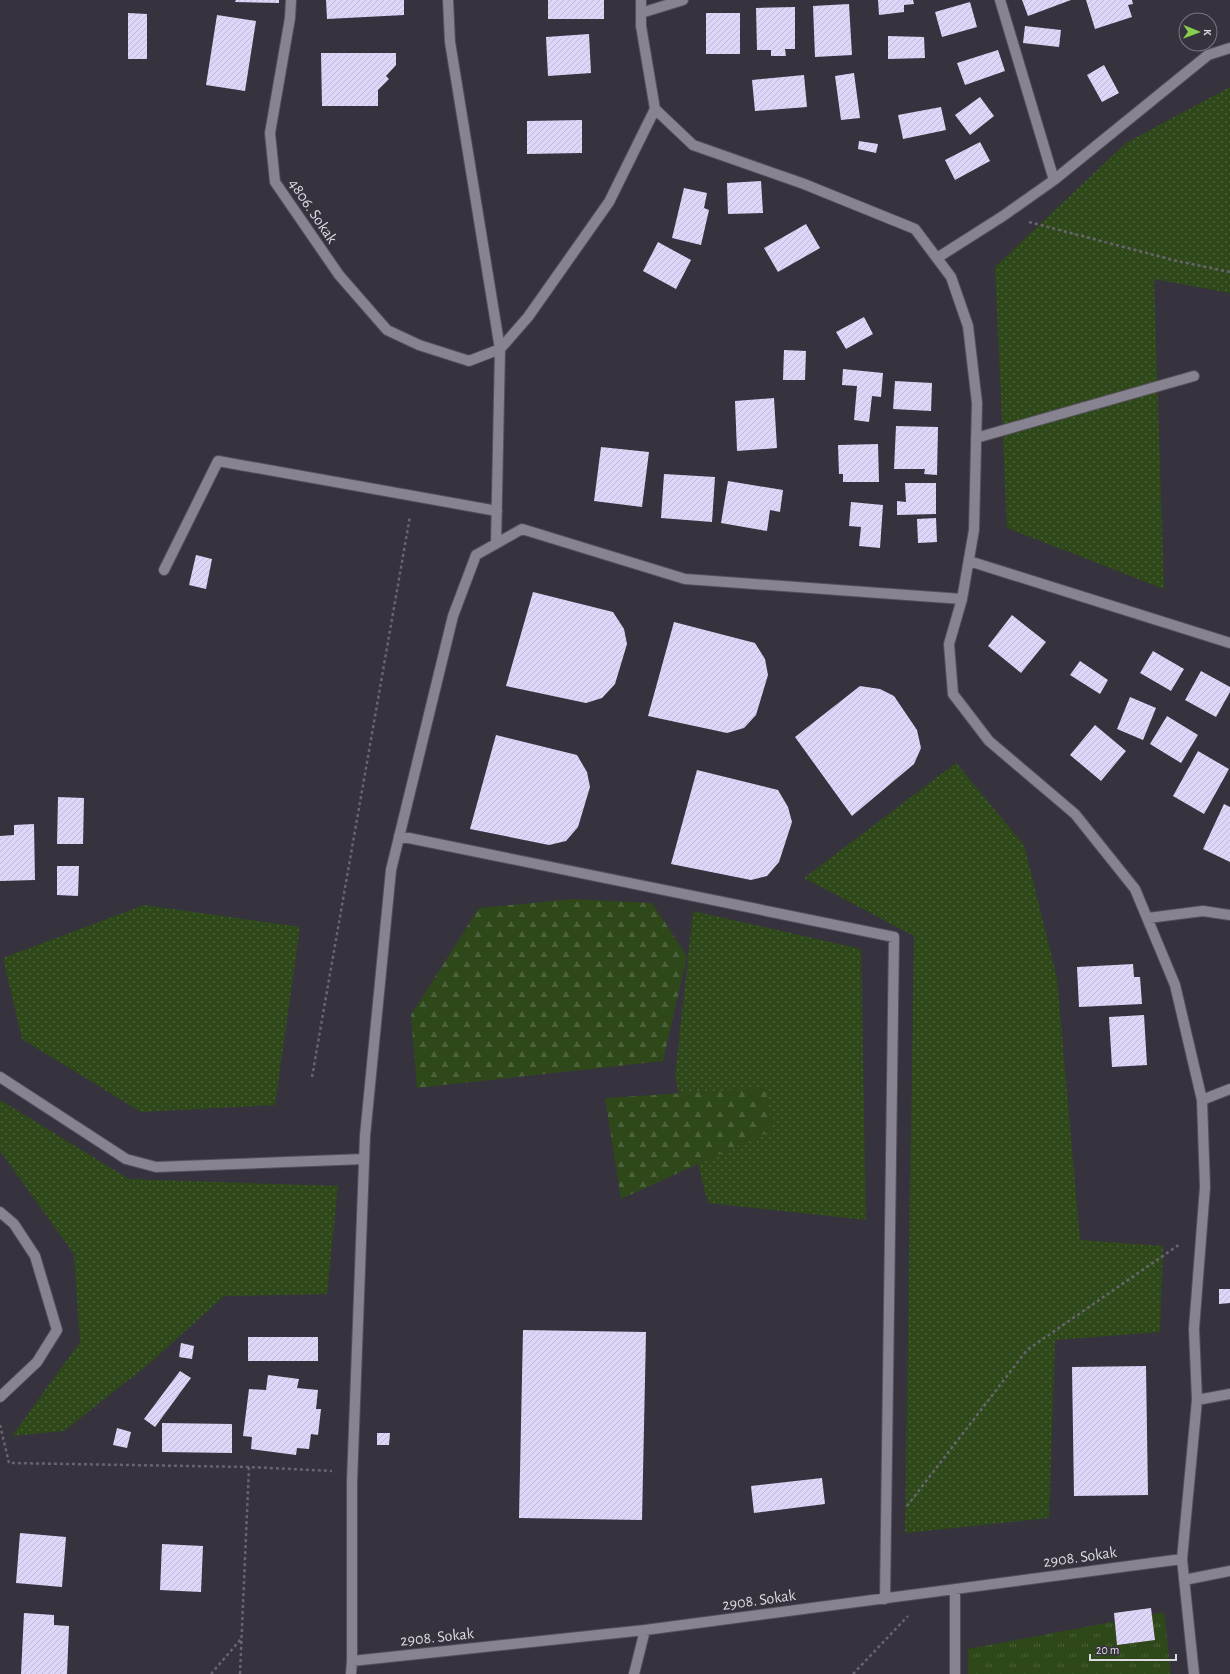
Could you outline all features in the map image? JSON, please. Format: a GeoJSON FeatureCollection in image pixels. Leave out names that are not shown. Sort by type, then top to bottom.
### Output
{"type":"FeatureCollection","features":[{"type":"Feature","properties":{"kind":"street","name":"4806. Sokak"},"geometry":{"type":"LineString","coordinates":[[291,0],[290,18],[270,133],[275,182],[339,275],[387,330],[420,345],[469,361],[500,348]]}},
{"type":"Feature","properties":{"kind":"street"},"geometry":{"type":"LineString","coordinates":[[448,0],[450,42],[500,348],[496,544]]}},
{"type":"Feature","properties":{"kind":"street"},"geometry":{"type":"LineString","coordinates":[[500,348],[528,317],[609,202],[655,109],[641,26],[641,0]]}},
{"type":"Feature","properties":{"kind":"street"},"geometry":{"type":"LineString","coordinates":[[641,13],[683,0]]}},
{"type":"Feature","properties":{"kind":"street"},"geometry":{"type":"LineString","coordinates":[[1000,0],[1054,180]]}},
{"type":"Feature","properties":{"kind":"street"},"geometry":{"type":"LineString","coordinates":[[937,258],[1003,216],[1054,180],[1208,55],[1230,48]]}},
{"type":"Feature","properties":{"kind":"street"},"geometry":{"type":"LineString","coordinates":[[655,109],[692,145],[804,184],[915,229],[951,277],[968,326],[977,403],[974,530],[962,599],[949,644],[953,694],[989,740],[1075,814],[1135,889],[1176,985],[1202,1100],[1205,1187],[1194,1329],[1197,1400],[1182,1559],[1194,1674]]}},
{"type":"Feature","properties":{"kind":"street"},"geometry":{"type":"LineString","coordinates":[[976,438],[1194,376]]}},
{"type":"Feature","properties":{"kind":"street"},"geometry":{"type":"LineString","coordinates":[[164,570],[218,461],[497,511]]}},
{"type":"Feature","properties":{"kind":"street"},"geometry":{"type":"LineString","coordinates":[[351,1674],[352,1472],[365,1136],[391,870],[453,616],[476,555],[522,529],[685,579],[962,599]]}},
{"type":"Feature","properties":{"kind":"street"},"geometry":{"type":"LineString","coordinates":[[969,561],[1230,643]]}},
{"type":"Feature","properties":{"kind":"street"},"geometry":{"type":"LineString","coordinates":[[399,836],[894,937],[885,1598]]}},
{"type":"Feature","properties":{"kind":"street"},"geometry":{"type":"LineString","coordinates":[[1148,918],[1204,911],[1230,915]]}},
{"type":"Feature","properties":{"kind":"street"},"geometry":{"type":"LineString","coordinates":[[0,1077],[126,1159],[156,1167],[364,1159]]}},
{"type":"Feature","properties":{"kind":"street"},"geometry":{"type":"LineString","coordinates":[[1202,1100],[1230,1089]]}},
{"type":"Feature","properties":{"kind":"street"},"geometry":{"type":"LineString","coordinates":[[0,1212],[14,1224],[34,1256],[57,1330],[38,1362],[0,1397]]}},
{"type":"Feature","properties":{"kind":"street"},"geometry":{"type":"LineString","coordinates":[[1197,1400],[1230,1394]]}},
{"type":"Feature","properties":{"kind":"street","name":"2908. Sokak"},"geometry":{"type":"LineString","coordinates":[[352,1661],[645,1630],[1182,1559]]}},
{"type":"Feature","properties":{"kind":"street"},"geometry":{"type":"LineString","coordinates":[[1184,1580],[1230,1571]]}},
{"type":"Feature","properties":{"kind":"street"},"geometry":{"type":"LineString","coordinates":[[955,1589],[955,1674]]}},
{"type":"Feature","properties":{"kind":"street"},"geometry":{"type":"LineString","coordinates":[[634,1674],[645,1630]]}},
{"type":"Feature","properties":{"kind":"path"},"geometry":{"type":"LineString","coordinates":[[1003,216],[1230,272]]}},
{"type":"Feature","properties":{"kind":"path"},"geometry":{"type":"LineString","coordinates":[[312,1077],[414,496]]}},
{"type":"Feature","properties":{"kind":"path"},"geometry":{"type":"LineString","coordinates":[[886,1534],[1027,1350],[1202,1229]]}},
{"type":"Feature","properties":{"kind":"path"},"geometry":{"type":"LineString","coordinates":[[0,1425],[8,1463],[249,1467],[352,1472]]}},
{"type":"Feature","properties":{"kind":"path"},"geometry":{"type":"LineString","coordinates":[[240,1674],[249,1467]]}},
{"type":"Feature","properties":{"kind":"path"},"geometry":{"type":"LineString","coordinates":[[853,1674],[931,1592]]}},
{"type":"Feature","properties":{"kind":"path"},"geometry":{"type":"LineString","coordinates":[[211,1674],[242,1638]]}},
{"type":"Feature","properties":{"kind":"green space"},"geometry":{"type":"Polygon","coordinates":[[[1230,87],[1230,293],[1154,279],[1164,589],[1007,528],[995,267],[1126,143],[1230,87]]]}},
{"type":"Feature","properties":{"kind":"green space"},"geometry":{"type":"Polygon","coordinates":[[[956,763],[1024,845],[1057,978],[1080,1240],[1163,1246],[1160,1332],[1055,1340],[1049,1518],[905,1533],[914,936],[804,878],[956,763]]]}},
{"type":"Feature","properties":{"kind":"green space"},"geometry":{"type":"Polygon","coordinates":[[[573,899],[652,903],[687,956],[663,1061],[417,1088],[411,1015],[479,908],[573,899]]]}},
{"type":"Feature","properties":{"kind":"green space"},"geometry":{"type":"Polygon","coordinates":[[[144,905],[300,927],[275,1105],[141,1112],[22,1039],[3,958],[144,905]]]}},
{"type":"Feature","properties":{"kind":"green space"},"geometry":{"type":"Polygon","coordinates":[[[693,911],[861,949],[866,1220],[708,1203],[675,1077],[693,911]]]}},
{"type":"Feature","properties":{"kind":"green space"},"geometry":{"type":"Polygon","coordinates":[[[765,1088],[773,1130],[621,1199],[605,1098],[765,1088]]]}},
{"type":"Feature","properties":{"kind":"green space"},"geometry":{"type":"Polygon","coordinates":[[[0,1100],[129,1179],[338,1186],[327,1294],[224,1296],[150,1363],[64,1431],[12,1436],[80,1342],[74,1254],[0,1151],[0,1100]]]}},
{"type":"Feature","properties":{"kind":"green space"},"geometry":{"type":"Polygon","coordinates":[[[1164,1612],[1171,1674],[968,1674],[968,1649],[1164,1612]]]}},
{"type":"Feature","properties":{"kind":"building"},"geometry":{"type":"Polygon","coordinates":[[[236,0],[279,0],[279,3],[235,2],[236,0]]]}},
{"type":"Feature","properties":{"kind":"building"},"geometry":{"type":"Polygon","coordinates":[[[326,0],[404,0],[404,15],[327,19],[326,0]]]}},
{"type":"Feature","properties":{"kind":"building"},"geometry":{"type":"Polygon","coordinates":[[[548,0],[604,0],[604,19],[548,19],[548,0]]]}},
{"type":"Feature","properties":{"kind":"building"},"geometry":{"type":"Polygon","coordinates":[[[878,0],[913,0],[914,4],[904,5],[904,12],[879,15],[878,0]]]}},
{"type":"Feature","properties":{"kind":"building"},"geometry":{"type":"Polygon","coordinates":[[[1022,0],[1071,0],[1028,16],[1022,0]]]}},
{"type":"Feature","properties":{"kind":"building"},"geometry":{"type":"Polygon","coordinates":[[[1086,0],[1132,0],[1133,4],[1128,5],[1132,17],[1095,29],[1086,0]]]}},
{"type":"Feature","properties":{"kind":"building"},"geometry":{"type":"Polygon","coordinates":[[[970,2],[977,27],[942,37],[935,12],[970,2]]]}},
{"type":"Feature","properties":{"kind":"building"},"geometry":{"type":"Polygon","coordinates":[[[849,4],[852,55],[815,57],[813,6],[849,4]]]}},
{"type":"Feature","properties":{"kind":"building"},"geometry":{"type":"Polygon","coordinates":[[[795,7],[795,49],[785,49],[786,56],[771,56],[771,50],[757,50],[756,8],[795,7]]]}},
{"type":"Feature","properties":{"kind":"building"},"geometry":{"type":"Polygon","coordinates":[[[128,13],[147,14],[147,59],[128,59],[128,13]]]}},
{"type":"Feature","properties":{"kind":"building"},"geometry":{"type":"Polygon","coordinates":[[[706,13],[740,13],[740,54],[706,54],[706,13]]]}},
{"type":"Feature","properties":{"kind":"building"},"geometry":{"type":"Polygon","coordinates":[[[217,15],[256,21],[245,91],[206,85],[217,15]]]}},
{"type":"Feature","properties":{"kind":"building"},"geometry":{"type":"Polygon","coordinates":[[[1025,26],[1061,30],[1059,47],[1023,43],[1025,26]]]}},
{"type":"Feature","properties":{"kind":"building"},"geometry":{"type":"Polygon","coordinates":[[[589,34],[591,73],[548,76],[546,37],[589,34]]]}},
{"type":"Feature","properties":{"kind":"building"},"geometry":{"type":"Polygon","coordinates":[[[888,36],[924,37],[925,58],[888,59],[888,36]]]}},
{"type":"Feature","properties":{"kind":"building"},"geometry":{"type":"Polygon","coordinates":[[[998,50],[1005,71],[965,85],[957,63],[998,50]]]}},
{"type":"Feature","properties":{"kind":"building"},"geometry":{"type":"Polygon","coordinates":[[[321,53],[396,53],[396,65],[386,76],[389,79],[378,90],[378,106],[322,106],[321,53]]]}},
{"type":"Feature","properties":{"kind":"building"},"geometry":{"type":"Polygon","coordinates":[[[1104,65],[1119,93],[1102,102],[1087,75],[1104,65]]]}},
{"type":"Feature","properties":{"kind":"building"},"geometry":{"type":"Polygon","coordinates":[[[854,73],[860,118],[841,120],[835,76],[854,73]]]}},
{"type":"Feature","properties":{"kind":"building"},"geometry":{"type":"Polygon","coordinates":[[[804,75],[807,107],[755,111],[752,80],[804,75]]]}},
{"type":"Feature","properties":{"kind":"building"},"geometry":{"type":"Polygon","coordinates":[[[980,97],[994,116],[970,135],[955,115],[980,97]]]}},
{"type":"Feature","properties":{"kind":"building"},"geometry":{"type":"Polygon","coordinates":[[[941,107],[946,130],[903,139],[898,115],[941,107]]]}},
{"type":"Feature","properties":{"kind":"building"},"geometry":{"type":"Polygon","coordinates":[[[582,120],[582,153],[527,154],[527,121],[582,120]]]}},
{"type":"Feature","properties":{"kind":"building"},"geometry":{"type":"Polygon","coordinates":[[[859,141],[878,144],[876,153],[858,149],[859,141]]]}},
{"type":"Feature","properties":{"kind":"building"},"geometry":{"type":"Polygon","coordinates":[[[980,142],[990,161],[955,180],[945,160],[980,142]]]}},
{"type":"Feature","properties":{"kind":"building"},"geometry":{"type":"Polygon","coordinates":[[[761,181],[763,213],[728,214],[727,183],[761,181]]]}},
{"type":"Feature","properties":{"kind":"building"},"geometry":{"type":"Polygon","coordinates":[[[684,188],[707,193],[704,208],[709,210],[701,245],[672,238],[684,188]]]}},
{"type":"Feature","properties":{"kind":"building"},"geometry":{"type":"Polygon","coordinates":[[[806,224],[820,248],[778,272],[764,248],[806,224]]]}},
{"type":"Feature","properties":{"kind":"building"},"geometry":{"type":"Polygon","coordinates":[[[658,242],[691,260],[676,289],[643,271],[658,242]]]}},
{"type":"Feature","properties":{"kind":"building"},"geometry":{"type":"Polygon","coordinates":[[[864,317],[873,334],[846,349],[836,332],[864,317]]]}},
{"type":"Feature","properties":{"kind":"building"},"geometry":{"type":"Polygon","coordinates":[[[784,350],[806,351],[805,380],[783,380],[784,350]]]}},
{"type":"Feature","properties":{"kind":"building"},"geometry":{"type":"Polygon","coordinates":[[[843,369],[883,373],[881,397],[872,396],[869,422],[854,420],[857,386],[842,385],[843,369]]]}},
{"type":"Feature","properties":{"kind":"building"},"geometry":{"type":"Polygon","coordinates":[[[895,381],[932,383],[931,411],[893,409],[895,381]]]}},
{"type":"Feature","properties":{"kind":"building"},"geometry":{"type":"Polygon","coordinates":[[[774,398],[777,448],[737,451],[735,401],[774,398]]]}},
{"type":"Feature","properties":{"kind":"building"},"geometry":{"type":"Polygon","coordinates":[[[896,426],[938,427],[937,475],[924,474],[925,469],[894,469],[896,426]]]}},
{"type":"Feature","properties":{"kind":"building"},"geometry":{"type":"Polygon","coordinates":[[[878,444],[879,482],[843,482],[843,474],[839,474],[838,445],[878,444]]]}},
{"type":"Feature","properties":{"kind":"building"},"geometry":{"type":"Polygon","coordinates":[[[601,447],[649,452],[642,507],[594,501],[601,447]]]}},
{"type":"Feature","properties":{"kind":"building"},"geometry":{"type":"Polygon","coordinates":[[[664,474],[715,477],[712,522],[661,518],[664,474]]]}},
{"type":"Feature","properties":{"kind":"building"},"geometry":{"type":"Polygon","coordinates":[[[728,481],[783,490],[780,512],[770,510],[767,531],[721,523],[728,481]]]}},
{"type":"Feature","properties":{"kind":"building"},"geometry":{"type":"Polygon","coordinates":[[[905,483],[936,483],[936,514],[897,515],[897,501],[906,502],[905,483]]]}},
{"type":"Feature","properties":{"kind":"building"},"geometry":{"type":"Polygon","coordinates":[[[851,502],[883,505],[880,548],[859,546],[861,527],[849,526],[851,502]]]}},
{"type":"Feature","properties":{"kind":"building"},"geometry":{"type":"Polygon","coordinates":[[[936,518],[937,542],[918,543],[917,519],[936,518]]]}},
{"type":"Feature","properties":{"kind":"building"},"geometry":{"type":"Polygon","coordinates":[[[196,555],[212,559],[206,589],[189,585],[196,555]]]}},
{"type":"Feature","properties":{"kind":"building"},"geometry":{"type":"Polygon","coordinates":[[[533,592],[613,612],[624,629],[627,644],[615,684],[602,698],[586,703],[506,686],[533,592]]]}},
{"type":"Feature","properties":{"kind":"building"},"geometry":{"type":"Polygon","coordinates":[[[1012,615],[1046,642],[1021,673],[988,646],[1012,615]]]}},
{"type":"Feature","properties":{"kind":"building"},"geometry":{"type":"Polygon","coordinates":[[[674,622],[755,643],[765,659],[768,675],[756,715],[744,728],[727,733],[648,716],[674,622]]]}},
{"type":"Feature","properties":{"kind":"building"},"geometry":{"type":"Polygon","coordinates":[[[1153,651],[1184,669],[1171,691],[1140,673],[1153,651]]]}},
{"type":"Feature","properties":{"kind":"building"},"geometry":{"type":"Polygon","coordinates":[[[1080,661],[1108,680],[1100,694],[1070,675],[1080,661]]]}},
{"type":"Feature","properties":{"kind":"building"},"geometry":{"type":"Polygon","coordinates":[[[1201,671],[1230,687],[1230,692],[1216,717],[1185,700],[1201,671]]]}},
{"type":"Feature","properties":{"kind":"building"},"geometry":{"type":"Polygon","coordinates":[[[860,686],[880,689],[894,696],[917,730],[921,748],[914,764],[852,816],[795,737],[860,686]]]}},
{"type":"Feature","properties":{"kind":"building"},"geometry":{"type":"Polygon","coordinates":[[[1130,697],[1156,708],[1143,740],[1117,729],[1130,697]]]}},
{"type":"Feature","properties":{"kind":"building"},"geometry":{"type":"Polygon","coordinates":[[[1167,716],[1198,735],[1181,763],[1150,744],[1167,716]]]}},
{"type":"Feature","properties":{"kind":"building"},"geometry":{"type":"Polygon","coordinates":[[[1095,725],[1126,751],[1101,781],[1070,755],[1095,725]]]}},
{"type":"Feature","properties":{"kind":"building"},"geometry":{"type":"Polygon","coordinates":[[[496,735],[577,755],[587,772],[590,787],[578,827],[566,841],[549,845],[470,829],[496,735]]]}},
{"type":"Feature","properties":{"kind":"building"},"geometry":{"type":"Polygon","coordinates":[[[1198,751],[1229,769],[1204,814],[1173,796],[1198,751]]]}},
{"type":"Feature","properties":{"kind":"building"},"geometry":{"type":"Polygon","coordinates":[[[697,770],[778,790],[788,807],[792,822],[779,862],[767,876],[751,880],[671,864],[697,770]]]}},
{"type":"Feature","properties":{"kind":"building"},"geometry":{"type":"Polygon","coordinates":[[[58,797],[84,798],[83,844],[57,844],[58,797]]]}},
{"type":"Feature","properties":{"kind":"building"},"geometry":{"type":"Polygon","coordinates":[[[1224,804],[1230,807],[1230,862],[1203,849],[1224,804]]]}},
{"type":"Feature","properties":{"kind":"building"},"geometry":{"type":"Polygon","coordinates":[[[34,824],[35,880],[0,881],[0,836],[14,835],[14,825],[34,824]]]}},
{"type":"Feature","properties":{"kind":"building"},"geometry":{"type":"Polygon","coordinates":[[[57,866],[79,866],[78,896],[57,895],[57,866]]]}},
{"type":"Feature","properties":{"kind":"building"},"geometry":{"type":"Polygon","coordinates":[[[1133,964],[1134,977],[1140,977],[1142,1004],[1079,1007],[1077,967],[1133,964]]]}},
{"type":"Feature","properties":{"kind":"building"},"geometry":{"type":"Polygon","coordinates":[[[1144,1015],[1147,1065],[1112,1067],[1109,1017],[1144,1015]]]}},
{"type":"Feature","properties":{"kind":"building"},"geometry":{"type":"Polygon","coordinates":[[[1219,1289],[1230,1289],[1230,1303],[1219,1304],[1219,1289]]]}},
{"type":"Feature","properties":{"kind":"building"},"geometry":{"type":"Polygon","coordinates":[[[523,1330],[646,1332],[642,1520],[519,1518],[523,1330]]]}},
{"type":"Feature","properties":{"kind":"building"},"geometry":{"type":"Polygon","coordinates":[[[248,1337],[318,1337],[318,1361],[248,1361],[248,1337]]]}},
{"type":"Feature","properties":{"kind":"building"},"geometry":{"type":"Polygon","coordinates":[[[181,1343],[194,1346],[192,1359],[179,1357],[181,1343]]]}},
{"type":"Feature","properties":{"kind":"building"},"geometry":{"type":"Polygon","coordinates":[[[1146,1366],[1148,1495],[1074,1496],[1072,1367],[1146,1366]]]}},
{"type":"Feature","properties":{"kind":"building"},"geometry":{"type":"Polygon","coordinates":[[[180,1371],[191,1378],[155,1427],[144,1419],[180,1371]]]}},
{"type":"Feature","properties":{"kind":"building"},"geometry":{"type":"Polygon","coordinates":[[[268,1375],[299,1379],[297,1388],[318,1390],[316,1409],[321,1409],[318,1435],[311,1434],[309,1449],[297,1448],[296,1455],[251,1449],[252,1437],[243,1436],[249,1389],[266,1390],[268,1375]]]}},
{"type":"Feature","properties":{"kind":"building"},"geometry":{"type":"Polygon","coordinates":[[[162,1423],[232,1424],[232,1453],[162,1452],[162,1423]]]}},
{"type":"Feature","properties":{"kind":"building"},"geometry":{"type":"Polygon","coordinates":[[[117,1428],[131,1432],[127,1448],[113,1445],[117,1428]]]}},
{"type":"Feature","properties":{"kind":"building"},"geometry":{"type":"Polygon","coordinates":[[[377,1433],[390,1433],[389,1445],[377,1445],[377,1433]]]}},
{"type":"Feature","properties":{"kind":"building"},"geometry":{"type":"Polygon","coordinates":[[[822,1478],[825,1504],[754,1513],[751,1486],[822,1478]]]}},
{"type":"Feature","properties":{"kind":"building"},"geometry":{"type":"Polygon","coordinates":[[[20,1533],[66,1537],[62,1587],[16,1583],[20,1533]]]}},
{"type":"Feature","properties":{"kind":"building"},"geometry":{"type":"Polygon","coordinates":[[[162,1544],[203,1546],[201,1592],[160,1590],[162,1544]]]}},
{"type":"Feature","properties":{"kind":"building"},"geometry":{"type":"Polygon","coordinates":[[[1151,1608],[1155,1640],[1117,1645],[1114,1613],[1151,1608]]]}},
{"type":"Feature","properties":{"kind":"building"},"geometry":{"type":"Polygon","coordinates":[[[24,1613],[54,1615],[54,1625],[69,1626],[67,1674],[21,1674],[24,1613]]]}}]}
